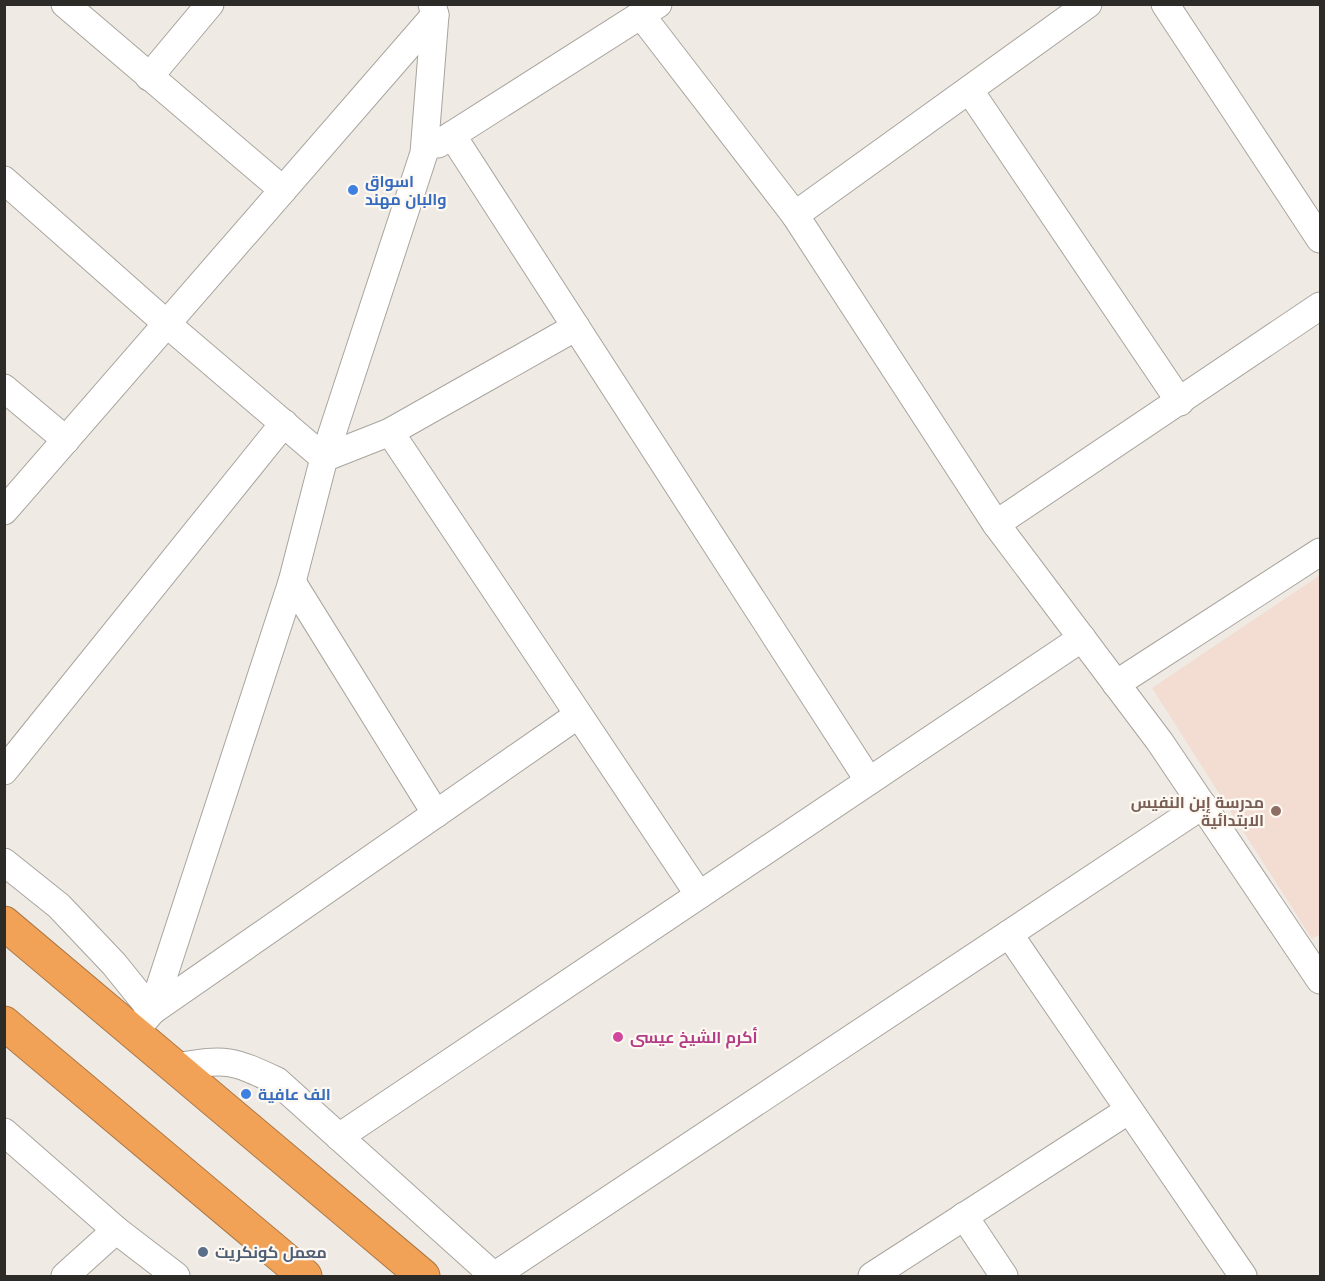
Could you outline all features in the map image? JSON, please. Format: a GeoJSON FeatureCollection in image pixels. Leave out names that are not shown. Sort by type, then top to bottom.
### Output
{"type":"FeatureCollection","features":[{"type":"Feature","properties":{"kind":"highway"},"geometry":{"type":"LineString","coordinates":[[4,922],[144,1021],[177,1067],[423,1276]]}},
{"type":"Feature","properties":{"kind":"highway"},"geometry":{"type":"LineString","coordinates":[[4,1023],[305,1276]]}},
{"type":"Feature","properties":{"kind":"street"},"geometry":{"type":"LineString","coordinates":[[65,4],[284,190]]}},
{"type":"Feature","properties":{"kind":"street"},"geometry":{"type":"LineString","coordinates":[[149,77],[210,4]]}},
{"type":"Feature","properties":{"kind":"street"},"geometry":{"type":"LineString","coordinates":[[795,215],[1088,4]]}},
{"type":"Feature","properties":{"kind":"street"},"geometry":{"type":"LineString","coordinates":[[1165,4],[1320,239]]}},
{"type":"Feature","properties":{"kind":"street"},"geometry":{"type":"LineString","coordinates":[[144,1021],[292,582],[324,458],[424,153],[434,10]]}},
{"type":"Feature","properties":{"kind":"street"},"geometry":{"type":"LineString","coordinates":[[4,511],[284,190],[434,10]]}},
{"type":"Feature","properties":{"kind":"street"},"geometry":{"type":"LineString","coordinates":[[424,153],[649,10],[795,215],[996,524],[1116,684],[1316,963]]}},
{"type":"Feature","properties":{"kind":"street"},"geometry":{"type":"LineString","coordinates":[[970,91],[1180,402]]}},
{"type":"Feature","properties":{"kind":"street"},"geometry":{"type":"LineString","coordinates":[[452,135],[869,781]]}},
{"type":"Feature","properties":{"kind":"street"},"geometry":{"type":"LineString","coordinates":[[4,180],[167,324],[324,458]]}},
{"type":"Feature","properties":{"kind":"street"},"geometry":{"type":"LineString","coordinates":[[996,524],[1320,306]]}},
{"type":"Feature","properties":{"kind":"street"},"geometry":{"type":"LineString","coordinates":[[324,458],[390,432],[576,327]]}},
{"type":"Feature","properties":{"kind":"street"},"geometry":{"type":"LineString","coordinates":[[4,388],[66,440]]}},
{"type":"Feature","properties":{"kind":"street"},"geometry":{"type":"LineString","coordinates":[[4,771],[284,423]]}},
{"type":"Feature","properties":{"kind":"street"},"geometry":{"type":"LineString","coordinates":[[390,432],[699,895]]}},
{"type":"Feature","properties":{"kind":"street"},"geometry":{"type":"LineString","coordinates":[[1116,684],[1320,552]]}},
{"type":"Feature","properties":{"kind":"street"},"geometry":{"type":"LineString","coordinates":[[292,582],[436,814]]}},
{"type":"Feature","properties":{"kind":"street"},"geometry":{"type":"LineString","coordinates":[[339,1137],[1082,638]]}},
{"type":"Feature","properties":{"kind":"street"},"geometry":{"type":"LineString","coordinates":[[144,1021],[578,715]]}},
{"type":"Feature","properties":{"kind":"street"},"geometry":{"type":"LineString","coordinates":[[177,1067],[218,1060],[244,1065],[277,1081],[494,1276],[1203,805]]}},
{"type":"Feature","properties":{"kind":"street"},"geometry":{"type":"LineString","coordinates":[[4,862],[59,906],[114,964],[144,1021]]}},
{"type":"Feature","properties":{"kind":"street"},"geometry":{"type":"LineString","coordinates":[[1009,934],[1243,1276]]}},
{"type":"Feature","properties":{"kind":"street"},"geometry":{"type":"LineString","coordinates":[[872,1276],[1129,1110]]}},
{"type":"Feature","properties":{"kind":"street"},"geometry":{"type":"LineString","coordinates":[[4,1132],[116,1230],[176,1276]]}},
{"type":"Feature","properties":{"kind":"street"},"geometry":{"type":"LineString","coordinates":[[964,1216],[1004,1276]]}},
{"type":"Feature","properties":{"kind":"street"},"geometry":{"type":"LineString","coordinates":[[65,1276],[116,1230]]}},
{"type":"Feature","properties":{"kind":"shaded area","name":"مدرسة إبن النفيس الابتدائية"},"geometry":{"type":"Polygon","coordinates":[[[1320,575],[1320,934],[1312,939],[1152,688],[1320,575]]]}},
{"type":"Feature","properties":{"kind":"place","name":"اسواق والبان مهند"},"geometry":{"type":"Point","coordinates":[353,190]}},
{"type":"Feature","properties":{"kind":"place","name":"مدرسة إبن النفيس الابتدائية"},"geometry":{"type":"Point","coordinates":[1276,811]}},
{"type":"Feature","properties":{"kind":"place","name":"أكرم الشيخ عيسى"},"geometry":{"type":"Point","coordinates":[618,1037]}},
{"type":"Feature","properties":{"kind":"place","name":"الف عافية"},"geometry":{"type":"Point","coordinates":[246,1094]}},
{"type":"Feature","properties":{"kind":"place","name":"معمل كونكريت"},"geometry":{"type":"Point","coordinates":[203,1252]}}]}
